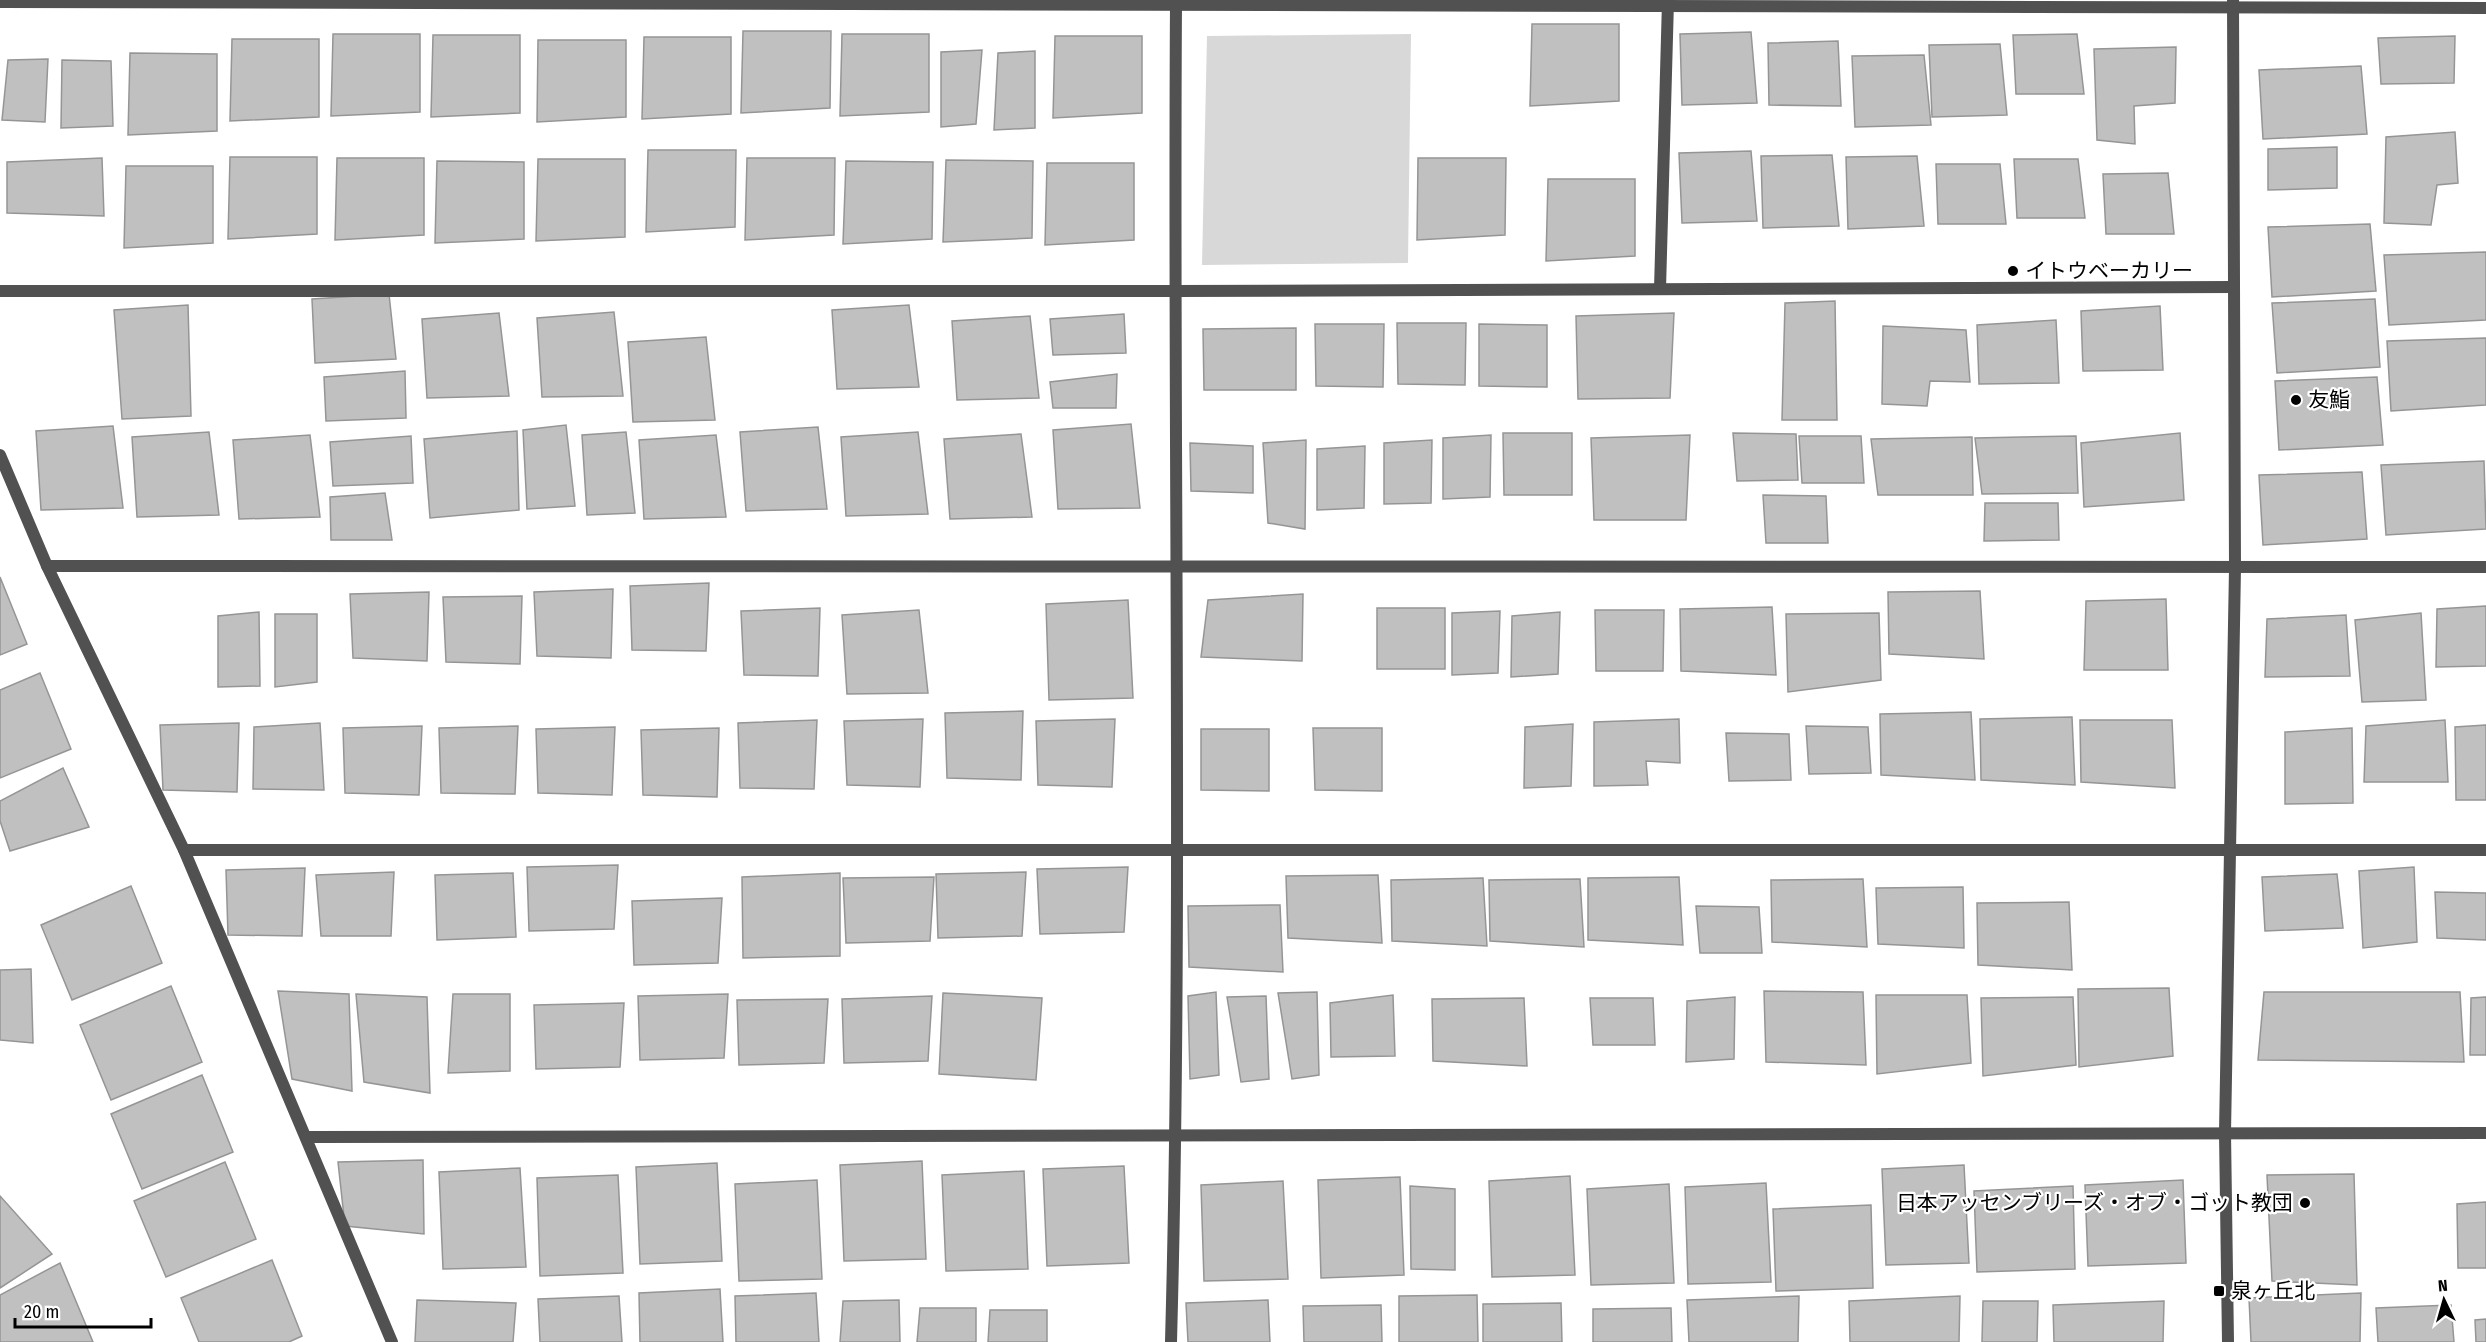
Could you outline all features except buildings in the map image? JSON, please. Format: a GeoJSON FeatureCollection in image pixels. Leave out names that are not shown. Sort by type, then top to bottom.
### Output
{"type":"FeatureCollection","features":[{"type":"Feature","properties":{"kind":"street"},"geometry":{"type":"LineString","coordinates":[[0,2],[812,2],[1176,5],[2233,4],[2486,8]]}},
{"type":"Feature","properties":{"kind":"street"},"geometry":{"type":"LineString","coordinates":[[1660,289],[1668,3]]}},
{"type":"Feature","properties":{"kind":"street"},"geometry":{"type":"LineString","coordinates":[[2228,1342],[2225,1133],[2235,568],[2233,4]]}},
{"type":"Feature","properties":{"kind":"street"},"geometry":{"type":"LineString","coordinates":[[1172,1342],[1177,1136],[1177,566],[1174,291],[1176,5]]}},
{"type":"Feature","properties":{"kind":"street"},"geometry":{"type":"LineString","coordinates":[[0,291],[1174,291],[2234,287]]}},
{"type":"Feature","properties":{"kind":"street"},"geometry":{"type":"LineString","coordinates":[[0,455],[47,566],[184,850],[392,1342]]}},
{"type":"Feature","properties":{"kind":"street"},"geometry":{"type":"LineString","coordinates":[[47,566],[2486,567]]}},
{"type":"Feature","properties":{"kind":"street"},"geometry":{"type":"LineString","coordinates":[[184,850],[2486,850]]}},
{"type":"Feature","properties":{"kind":"street"},"geometry":{"type":"LineString","coordinates":[[307,1137],[2486,1133]]}},
{"type":"Feature","properties":{"kind":"shaded area"},"geometry":{"type":"Polygon","coordinates":[[[1411,34],[1408,263],[1202,265],[1207,36],[1411,34]]]}},
{"type":"Feature","properties":{"kind":"place","name":"イトウベーカリー"},"geometry":{"type":"Point","coordinates":[2013,271]}},
{"type":"Feature","properties":{"kind":"place","name":"友鮨"},"geometry":{"type":"Point","coordinates":[2296,400]}},
{"type":"Feature","properties":{"kind":"place","name":"日本アッセンブリーズ・オブ・ゴット教団"},"geometry":{"type":"Point","coordinates":[2305,1203]}},
{"type":"Feature","properties":{"kind":"place","name":"泉ヶ丘北"},"geometry":{"type":"Point","coordinates":[2219,1291]}}]}
